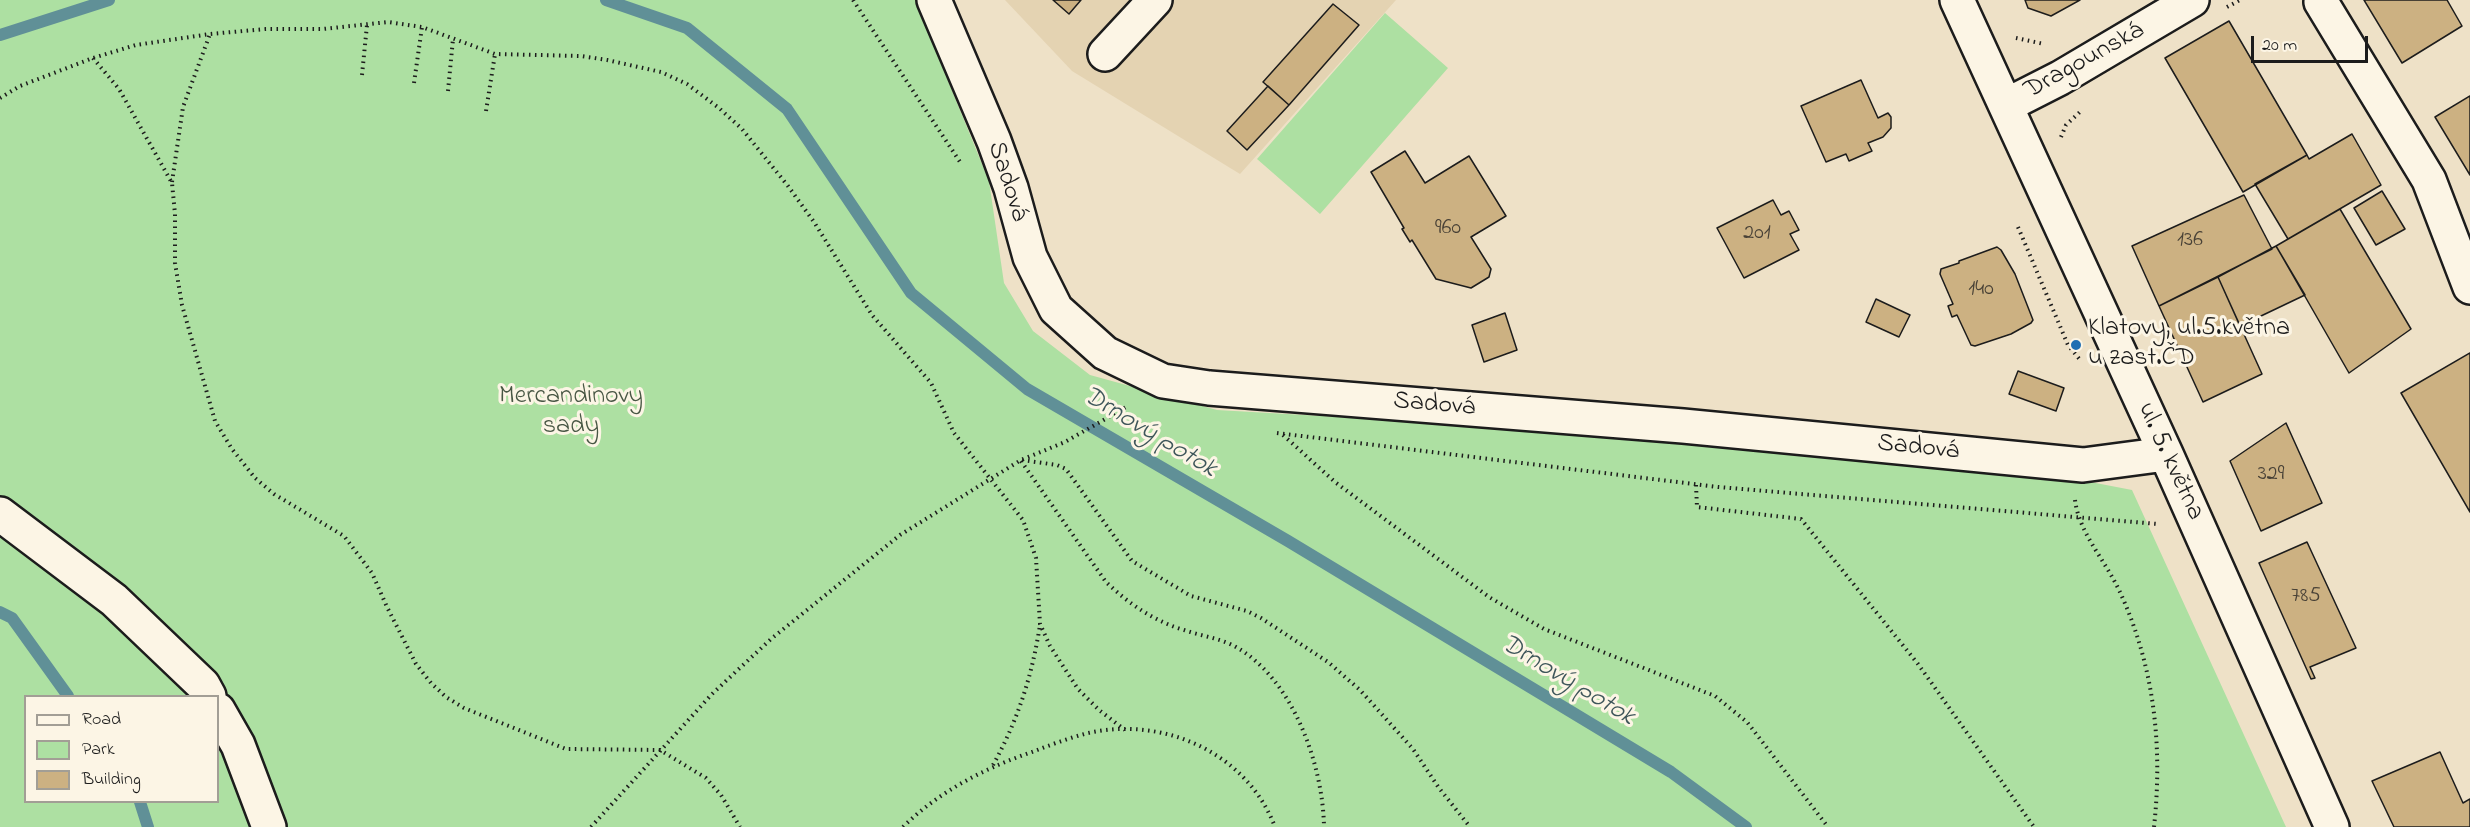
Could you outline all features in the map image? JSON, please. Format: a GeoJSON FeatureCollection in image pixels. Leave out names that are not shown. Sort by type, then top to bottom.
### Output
{"type":"FeatureCollection","features":[{"type":"Feature","properties":{"kind":"street","name":"Sadová"},"geometry":{"type":"LineString","coordinates":[[934,0],[994,141],[1011,188],[1030,257],[1056,309],[1104,353],[1163,381],[1209,388],[1694,427],[2083,465],[2166,454]]}},
{"type":"Feature","properties":{"kind":"street"},"geometry":{"type":"LineString","coordinates":[[1105,54],[1155,0]]}},
{"type":"Feature","properties":{"kind":"street","name":"ul. 5. května"},"geometry":{"type":"LineString","coordinates":[[1958,0],[2166,454],[2332,827]]}},
{"type":"Feature","properties":{"kind":"street"},"geometry":{"type":"LineString","coordinates":[[2321,2],[2429,180],[2470,287]]}},
{"type":"Feature","properties":{"kind":"street","name":"Dragounská"},"geometry":{"type":"LineString","coordinates":[[2007,105],[2207,5]]}},
{"type":"Feature","properties":{"kind":"street"},"geometry":{"type":"LineString","coordinates":[[0,514],[114,600],[203,685],[208,695]]}},
{"type":"Feature","properties":{"kind":"street"},"geometry":{"type":"LineString","coordinates":[[219,712],[238,745],[269,827]]}},
{"type":"Feature","properties":{"kind":"path"},"geometry":{"type":"LineString","coordinates":[[2207,5],[2240,0]]}},
{"type":"Feature","properties":{"kind":"path"},"geometry":{"type":"LineString","coordinates":[[0,98],[20,86],[93,58],[136,45],[210,34],[266,29],[324,29],[388,22],[423,27],[495,54],[581,57],[630,64],[661,72],[687,84],[742,129],[795,195],[872,315],[931,383],[954,433],[1023,520],[1036,558],[1040,624],[1034,661],[1024,698],[1010,734],[993,766]]}},
{"type":"Feature","properties":{"kind":"path"},"geometry":{"type":"LineString","coordinates":[[362,75],[367,25]]}},
{"type":"Feature","properties":{"kind":"path"},"geometry":{"type":"LineString","coordinates":[[414,83],[423,27]]}},
{"type":"Feature","properties":{"kind":"path"},"geometry":{"type":"LineString","coordinates":[[210,34],[183,107],[172,183],[176,263],[182,304],[215,422],[232,449],[255,478],[274,494],[344,536],[372,573],[416,663],[431,683],[446,697],[464,708],[566,749],[660,750],[706,778],[721,795],[740,827]]}},
{"type":"Feature","properties":{"kind":"path"},"geometry":{"type":"LineString","coordinates":[[2011,37],[2044,44],[2054,41]]}},
{"type":"Feature","properties":{"kind":"path"},"geometry":{"type":"LineString","coordinates":[[448,92],[453,39]]}},
{"type":"Feature","properties":{"kind":"path"},"geometry":{"type":"LineString","coordinates":[[486,111],[495,54]]}},
{"type":"Feature","properties":{"kind":"path"},"geometry":{"type":"LineString","coordinates":[[93,58],[119,89],[172,183]]}},
{"type":"Feature","properties":{"kind":"path"},"geometry":{"type":"LineString","coordinates":[[2060,141],[2066,125],[2089,104]]}},
{"type":"Feature","properties":{"kind":"path"},"geometry":{"type":"LineString","coordinates":[[591,827],[712,694],[780,631],[900,535],[991,481],[1021,460],[1065,442],[1136,401]]}},
{"type":"Feature","properties":{"kind":"path"},"geometry":{"type":"LineString","coordinates":[[1282,434],[1335,482],[1489,597],[1544,629],[1715,696],[1747,722],[1828,827]]}},
{"type":"Feature","properties":{"kind":"path"},"geometry":{"type":"LineString","coordinates":[[1021,460],[1106,582],[1122,598],[1164,624],[1218,639],[1237,648],[1272,678],[1299,721],[1308,742],[1320,789],[1324,827]]}},
{"type":"Feature","properties":{"kind":"path"},"geometry":{"type":"LineString","coordinates":[[1021,460],[1057,465],[1066,469],[1132,561],[1156,577],[1191,596],[1247,611],[1328,663],[1360,690],[1389,720],[1413,748],[1439,788],[1470,827]]}},
{"type":"Feature","properties":{"kind":"path"},"geometry":{"type":"LineString","coordinates":[[2083,465],[2075,495],[2076,507],[2084,527],[2117,585],[2134,622],[2146,667],[2155,713],[2158,750],[2158,788],[2154,827]]}},
{"type":"Feature","properties":{"kind":"path"},"geometry":{"type":"LineString","coordinates":[[1696,485],[1697,507],[1801,519],[1918,664],[2034,827]]}},
{"type":"Feature","properties":{"kind":"path"},"geometry":{"type":"LineString","coordinates":[[1040,624],[1061,667],[1078,689],[1099,710],[1125,729]]}},
{"type":"Feature","properties":{"kind":"path"},"geometry":{"type":"LineString","coordinates":[[903,827],[948,792],[993,766],[1090,733],[1125,729],[1168,734],[1196,743],[1216,754],[1251,785],[1275,827]]}},
{"type":"Feature","properties":{"kind":"shaded area"},"geometry":{"type":"Polygon","coordinates":[[[1005,0],[1396,0],[1240,174],[1072,71],[1005,0]]]}},
{"type":"Feature","properties":{"kind":"green space","name":"Mercandinovy sady"},"geometry":{"type":"Polygon","coordinates":[[[0,0],[915,0],[989,181],[1004,283],[1033,331],[1090,375],[1217,410],[1655,435],[2019,477],[2049,474],[2132,490],[2286,827],[0,827],[0,0]]]}},
{"type":"Feature","properties":{"kind":"green space"},"geometry":{"type":"Polygon","coordinates":[[[1385,13],[1448,68],[1320,214],[1257,159],[1385,13]]]}},
{"type":"Feature","properties":{"kind":"building"},"geometry":{"type":"Polygon","coordinates":[[[1053,0],[1081,0],[1069,14],[1053,0]]]}},
{"type":"Feature","properties":{"kind":"building"},"geometry":{"type":"Polygon","coordinates":[[[2025,0],[2080,0],[2051,16],[2028,8],[2025,0]]]}},
{"type":"Feature","properties":{"kind":"building"},"geometry":{"type":"Polygon","coordinates":[[[2364,0],[2447,0],[2462,26],[2402,63],[2364,0]]]}},
{"type":"Feature","properties":{"kind":"building"},"geometry":{"type":"Polygon","coordinates":[[[1333,4],[1359,25],[1289,105],[1263,82],[1333,4]]]}},
{"type":"Feature","properties":{"kind":"building"},"geometry":{"type":"Polygon","coordinates":[[[2229,21],[2307,155],[2243,192],[2165,58],[2229,21]]]}},
{"type":"Feature","properties":{"kind":"building"},"geometry":{"type":"Polygon","coordinates":[[[1861,80],[1878,118],[1888,113],[1891,117],[1891,128],[1883,137],[1868,143],[1872,151],[1849,161],[1846,154],[1826,162],[1801,106],[1861,80]]]}},
{"type":"Feature","properties":{"kind":"building"},"geometry":{"type":"Polygon","coordinates":[[[1268,86],[1289,105],[1247,150],[1227,131],[1268,86]]]}},
{"type":"Feature","properties":{"kind":"building"},"geometry":{"type":"Polygon","coordinates":[[[2470,96],[2470,175],[2435,117],[2470,96]]]}},
{"type":"Feature","properties":{"kind":"building"},"geometry":{"type":"Polygon","coordinates":[[[2352,134],[2381,185],[2288,239],[2255,184],[2307,155],[2309,159],[2352,134]]]}},
{"type":"Feature","properties":{"kind":"building"},"geometry":{"type":"Polygon","coordinates":[[[1405,151],[1425,183],[1469,156],[1506,216],[1471,237],[1491,269],[1489,277],[1471,288],[1436,279],[1412,240],[1410,242],[1402,229],[1404,228],[1371,172],[1405,151]]]}},
{"type":"Feature","properties":{"kind":"building"},"geometry":{"type":"Polygon","coordinates":[[[2382,191],[2405,229],[2376,245],[2354,208],[2382,191]]]}},
{"type":"Feature","properties":{"kind":"building"},"geometry":{"type":"Polygon","coordinates":[[[2244,195],[2272,249],[2159,306],[2132,246],[2244,195]]]}},
{"type":"Feature","properties":{"kind":"building"},"geometry":{"type":"Polygon","coordinates":[[[1773,200],[1781,215],[1789,211],[1799,230],[1790,234],[1799,250],[1744,278],[1717,228],[1773,200]]]}},
{"type":"Feature","properties":{"kind":"building"},"geometry":{"type":"Polygon","coordinates":[[[2340,209],[2411,329],[2349,373],[2276,246],[2340,209]]]}},
{"type":"Feature","properties":{"kind":"building"},"geometry":{"type":"Polygon","coordinates":[[[2276,246],[2305,295],[2240,326],[2218,277],[2276,246]]]}},
{"type":"Feature","properties":{"kind":"building"},"geometry":{"type":"Polygon","coordinates":[[[1997,247],[2015,274],[2033,320],[2011,334],[1975,346],[1971,345],[1957,315],[1952,317],[1948,306],[1953,304],[1940,274],[1941,269],[1997,247]]]}},
{"type":"Feature","properties":{"kind":"building"},"geometry":{"type":"Polygon","coordinates":[[[2218,277],[2262,374],[2203,402],[2159,306],[2218,277]]]}},
{"type":"Feature","properties":{"kind":"building"},"geometry":{"type":"Polygon","coordinates":[[[1876,299],[1910,315],[1899,337],[1866,322],[1876,299]]]}},
{"type":"Feature","properties":{"kind":"building"},"geometry":{"type":"Polygon","coordinates":[[[1505,313],[1517,350],[1484,362],[1472,325],[1505,313]]]}},
{"type":"Feature","properties":{"kind":"building"},"geometry":{"type":"Polygon","coordinates":[[[2470,353],[2470,512],[2401,393],[2470,353]]]}},
{"type":"Feature","properties":{"kind":"building"},"geometry":{"type":"Polygon","coordinates":[[[2018,371],[2064,388],[2056,411],[2009,394],[2018,371]]]}},
{"type":"Feature","properties":{"kind":"building"},"geometry":{"type":"Polygon","coordinates":[[[2286,423],[2322,503],[2261,531],[2230,461],[2286,423]]]}},
{"type":"Feature","properties":{"kind":"building"},"geometry":{"type":"Polygon","coordinates":[[[2307,542],[2356,648],[2310,667],[2315,678],[2311,679],[2259,563],[2307,542]]]}},
{"type":"Feature","properties":{"kind":"building"},"geometry":{"type":"Polygon","coordinates":[[[2440,752],[2463,803],[2470,799],[2470,827],[2394,827],[2372,781],[2440,752]]]}},
{"type":"Feature","properties":{"kind":"waterway","name":"Drnový potok"},"geometry":{"type":"LineString","coordinates":[[0,35],[109,0]]}},
{"type":"Feature","properties":{"kind":"waterway","name":"Drnový potok"},"geometry":{"type":"LineString","coordinates":[[606,0],[687,28],[787,109],[911,293],[1027,389],[1288,541],[1671,772],[1746,827]]}},
{"type":"Feature","properties":{"kind":"waterway"},"geometry":{"type":"LineString","coordinates":[[0,612],[12,618],[67,695]]}},
{"type":"Feature","properties":{"kind":"waterway"},"geometry":{"type":"LineString","coordinates":[[140,803],[148,827]]}},
{"type":"Feature","properties":{"kind":"place","name":"Klatovy, ul.5.května u zast.ČD"},"geometry":{"type":"Point","coordinates":[2076,345]}}]}
